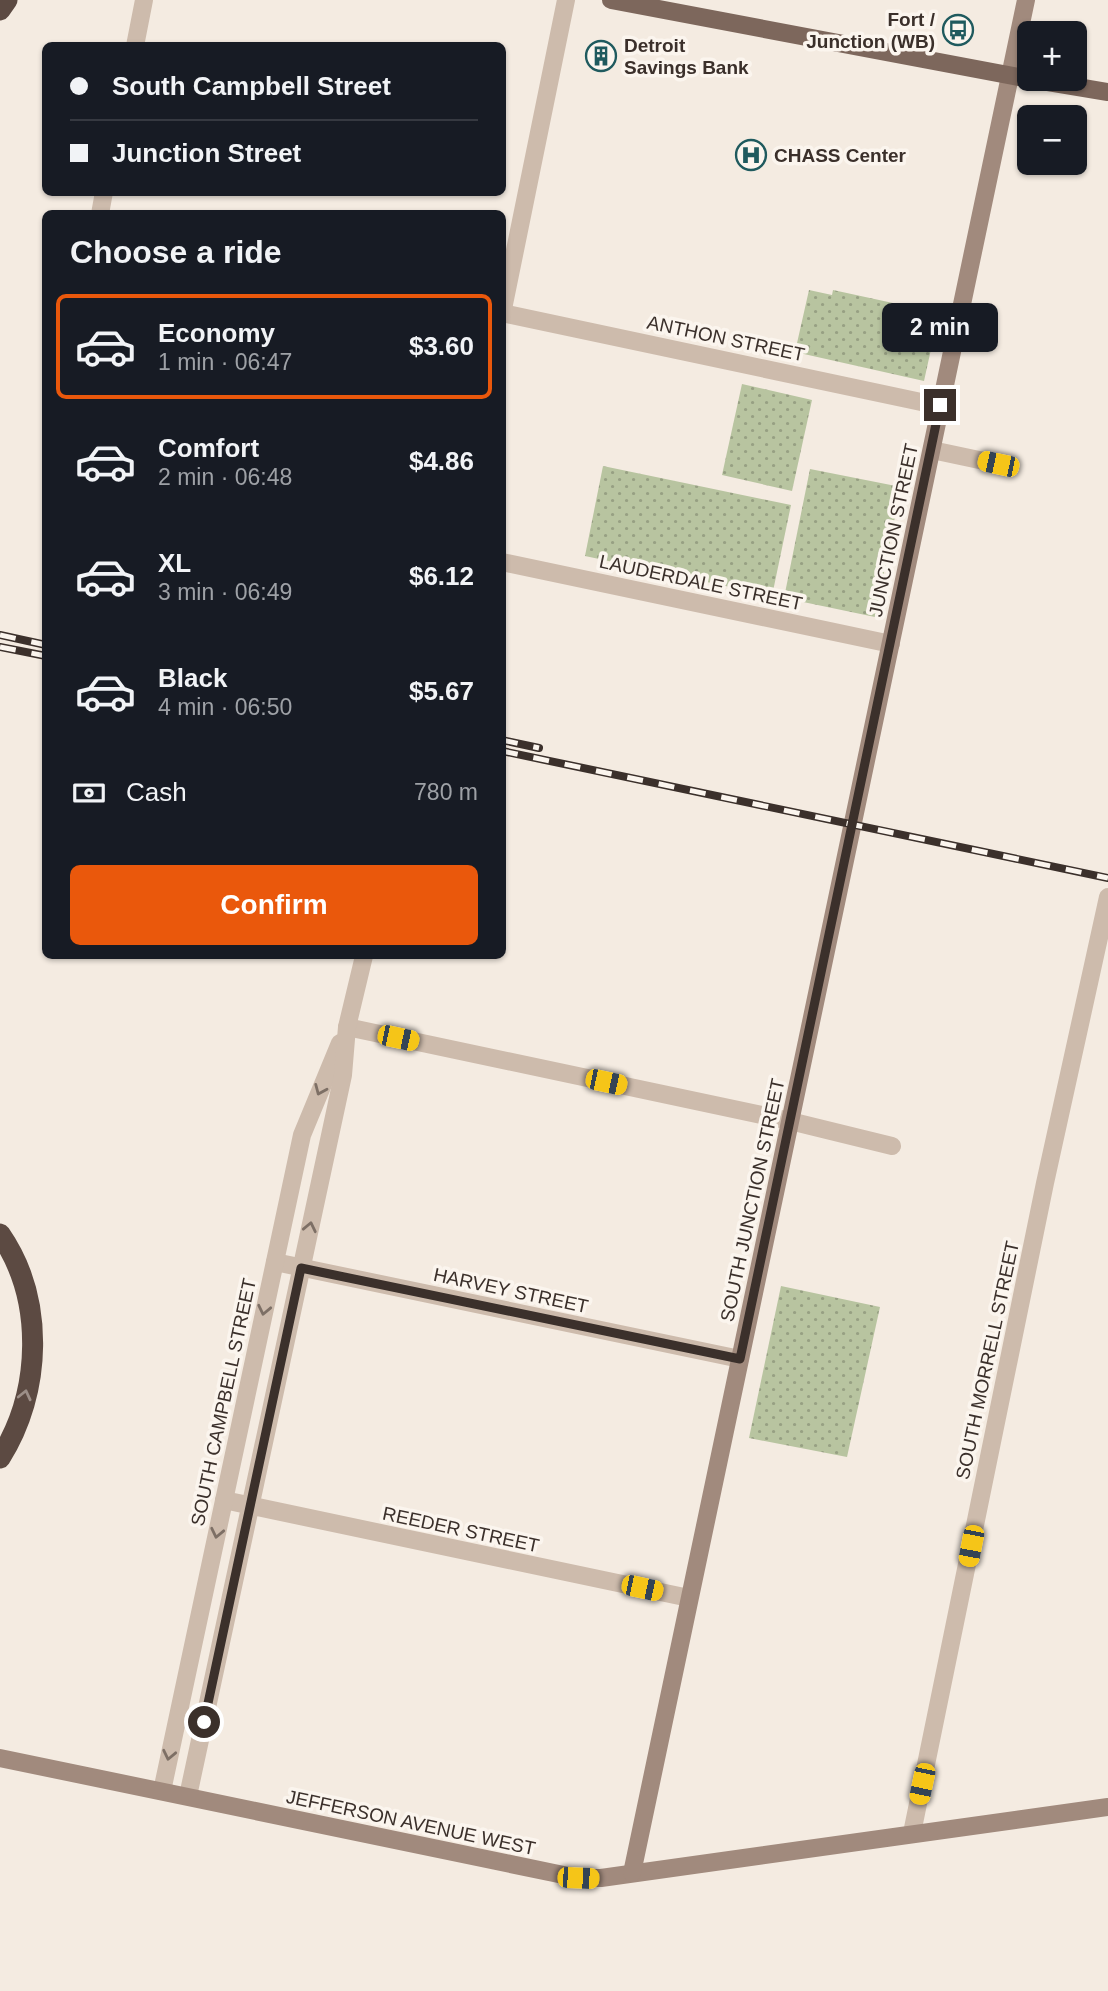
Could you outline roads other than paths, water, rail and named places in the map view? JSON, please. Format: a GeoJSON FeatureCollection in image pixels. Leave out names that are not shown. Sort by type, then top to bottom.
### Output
{"type":"FeatureCollection","features":[{"type":"Feature","properties":{"kind":"highway"},"geometry":{"type":"LineString","coordinates":[[0,10],[7,0]]}},
{"type":"Feature","properties":{"kind":"highway"},"geometry":{"type":"LineString","coordinates":[[0,1234],[13,1256],[26,1290],[33,1338],[30,1373],[22,1408],[0,1458]]}},
{"type":"Feature","properties":{"kind":"main road"},"geometry":{"type":"LineString","coordinates":[[611,0],[1017,77]]}},
{"type":"Feature","properties":{"kind":"main road"},"geometry":{"type":"LineString","coordinates":[[1087,88],[1108,92]]}},
{"type":"Feature","properties":{"kind":"street"},"geometry":{"type":"LineString","coordinates":[[136,42],[144,0]]}},
{"type":"Feature","properties":{"kind":"street"},"geometry":{"type":"LineString","coordinates":[[506,293],[566,0]]}},
{"type":"Feature","properties":{"kind":"street","name":"JUNCTION STREET"},"geometry":{"type":"LineString","coordinates":[[853,823],[1027,0]]}},
{"type":"Feature","properties":{"kind":"street","name":"ANTHON STREET"},"geometry":{"type":"LineString","coordinates":[[506,314],[940,405]]}},
{"type":"Feature","properties":{"kind":"street"},"geometry":{"type":"LineString","coordinates":[[932,450],[998,464]]}},
{"type":"Feature","properties":{"kind":"street","name":"LAUDERDALE STREET"},"geometry":{"type":"LineString","coordinates":[[506,563],[891,644]]}},
{"type":"Feature","properties":{"kind":"street","name":"SOUTH JUNCTION STREET"},"geometry":{"type":"LineString","coordinates":[[632,1873],[853,823]]}},
{"type":"Feature","properties":{"kind":"street","name":"SOUTH MORRELL STREET"},"geometry":{"type":"LineString","coordinates":[[912,1833],[1045,1183],[1108,897]]}},
{"type":"Feature","properties":{"kind":"street","name":"SOUTH CAMPBELL STREET"},"geometry":{"type":"LineString","coordinates":[[188,1796],[343,1074],[347,1027],[363,959]]}},
{"type":"Feature","properties":{"kind":"street"},"geometry":{"type":"LineString","coordinates":[[347,1027],[790,1121],[892,1146]]}},
{"type":"Feature","properties":{"kind":"street","name":"SOUTH CAMPBELL STREET"},"geometry":{"type":"LineString","coordinates":[[162,1791],[302,1135],[347,1027]]}},
{"type":"Feature","properties":{"kind":"street","name":"HARVEY STREET"},"geometry":{"type":"LineString","coordinates":[[275,1262],[740,1359]]}},
{"type":"Feature","properties":{"kind":"street","name":"REEDER STREET"},"geometry":{"type":"LineString","coordinates":[[224,1500],[689,1598]]}},
{"type":"Feature","properties":{"kind":"street","name":"JEFFERSON AVENUE WEST"},"geometry":{"type":"LineString","coordinates":[[0,1758],[557,1875],[601,1878],[1108,1807]]}},
{"type":"Feature","properties":{"kind":"railway"},"geometry":{"type":"LineString","coordinates":[[0,635],[42,644]]}},
{"type":"Feature","properties":{"kind":"railway"},"geometry":{"type":"LineString","coordinates":[[0,647],[42,655]]}},
{"type":"Feature","properties":{"kind":"railway"},"geometry":{"type":"LineString","coordinates":[[506,741],[539,748]]}},
{"type":"Feature","properties":{"kind":"railway"},"geometry":{"type":"LineString","coordinates":[[506,752],[1108,878]]}},
{"type":"Feature","properties":{"kind":"place","name":"Fort / Junction (WB)"},"geometry":{"type":"Point","coordinates":[958,30]}},
{"type":"Feature","properties":{"kind":"place","name":"Detroit Savings Bank"},"geometry":{"type":"Point","coordinates":[601,56]}},
{"type":"Feature","properties":{"kind":"place","name":"CHASS Center"},"geometry":{"type":"Point","coordinates":[751,155]}}]}
